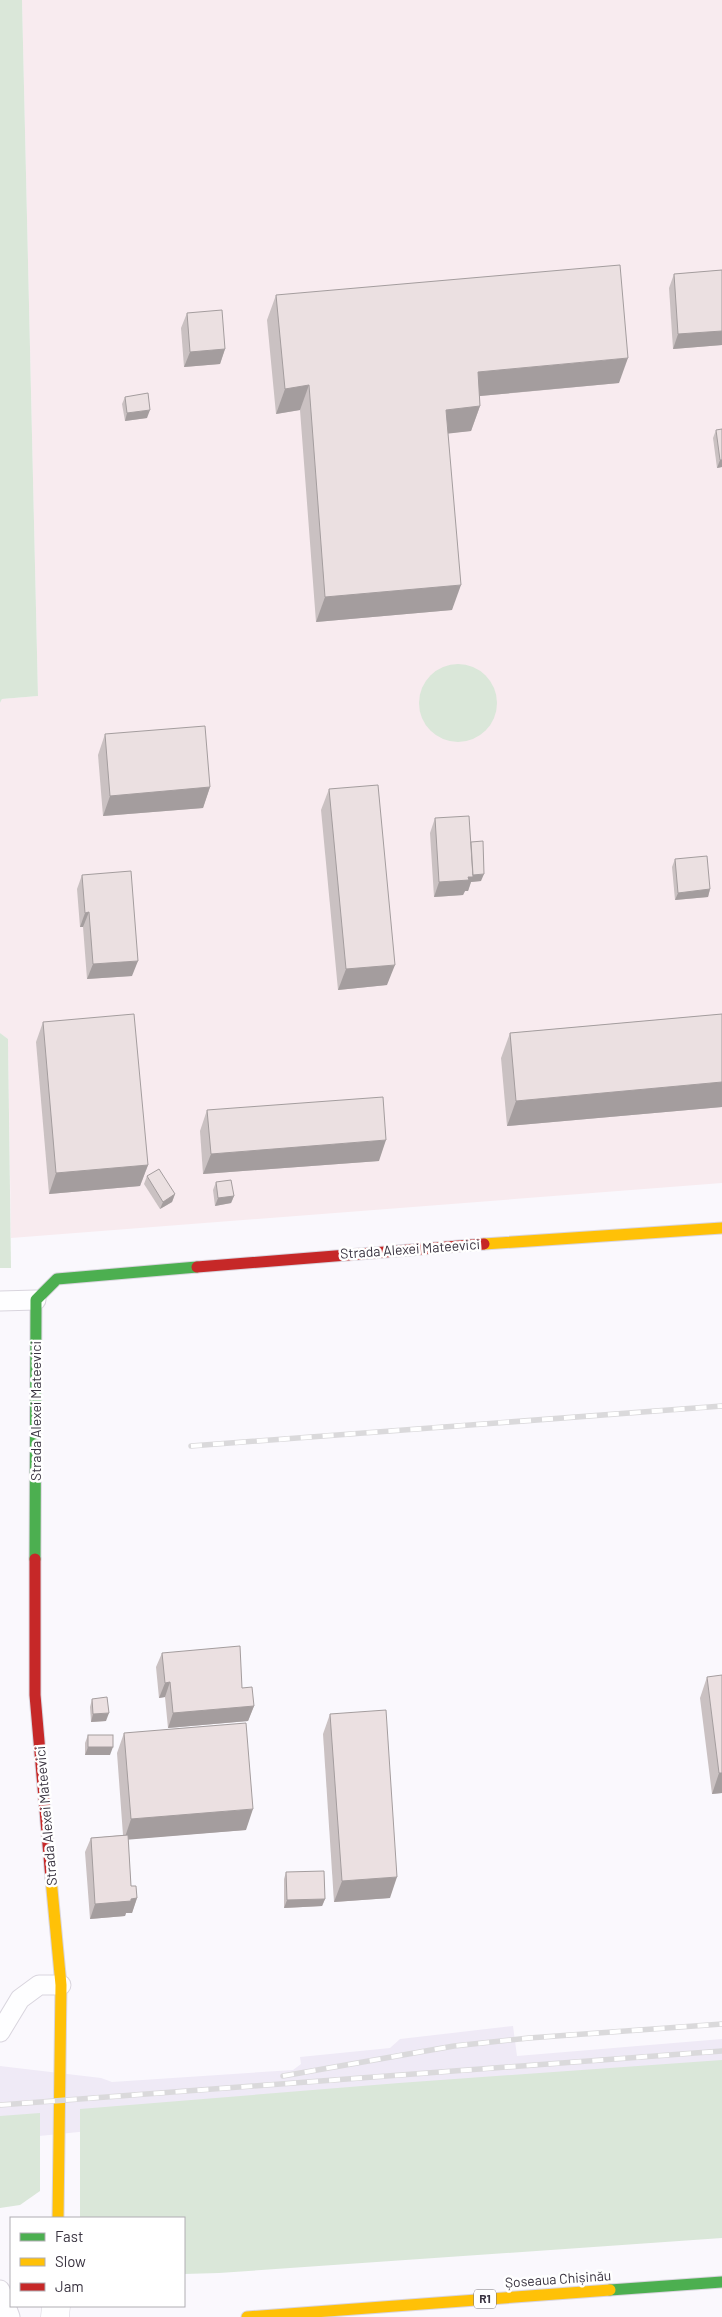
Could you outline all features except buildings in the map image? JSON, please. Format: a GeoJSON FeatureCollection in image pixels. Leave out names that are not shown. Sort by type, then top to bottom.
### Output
{"type":"FeatureCollection","features":[{"type":"Feature","properties":{"kind":"main road","name":"Strada Alexei Mateevici"},"geometry":{"type":"LineString","coordinates":[[58,2217],[61,1985],[35,1694],[36,1300],[57,1279],[91,1275],[468,1245],[722,1228]]}},
{"type":"Feature","properties":{"kind":"main road","name":"Șoseaua Chișinău"},"geometry":{"type":"LineString","coordinates":[[247,2317],[722,2282]]}},
{"type":"Feature","properties":{"kind":"lane"},"geometry":{"type":"LineString","coordinates":[[0,1300],[36,1300]]}},
{"type":"Feature","properties":{"kind":"lane"},"geometry":{"type":"LineString","coordinates":[[0,2032],[20,1999],[39,1985],[61,1985]]}},
{"type":"Feature","properties":{"kind":"lane"},"geometry":{"type":"LineString","coordinates":[[0,2290],[10,2317]]}},
{"type":"Feature","properties":{"kind":"shaded area"},"geometry":{"type":"Polygon","coordinates":[[[22,0],[722,0],[722,1183],[11,1238],[8,1039],[0,1033],[0,703],[2,699],[38,696],[22,0]]]}},
{"type":"Feature","properties":{"kind":"shaded area"},"geometry":{"type":"Polygon","coordinates":[[[513,2026],[517,2056],[722,2039],[722,2081],[177,2122],[0,2140],[0,2066],[101,2078],[112,2082],[293,2070],[301,2064],[300,2057],[390,2048],[400,2039],[513,2026]]]}},
{"type":"Feature","properties":{"kind":"green space"},"geometry":{"type":"Polygon","coordinates":[[[0,0],[22,0],[38,696],[2,699],[0,703],[0,0]]]}},
{"type":"Feature","properties":{"kind":"green space"},"geometry":{"type":"Polygon","coordinates":[[[450,664],[466,664],[480,670],[491,681],[497,695],[497,711],[491,725],[480,736],[466,742],[450,742],[436,736],[425,725],[419,711],[419,695],[425,681],[436,670],[450,664]]]}},
{"type":"Feature","properties":{"kind":"green space"},"geometry":{"type":"Polygon","coordinates":[[[0,1033],[8,1039],[11,1268],[0,1268],[0,1033]]]}},
{"type":"Feature","properties":{"kind":"green space"},"geometry":{"type":"Polygon","coordinates":[[[722,2060],[722,2238],[185,2274],[185,2217],[80,2217],[80,2109],[399,2083],[722,2060]]]}},
{"type":"Feature","properties":{"kind":"green space"},"geometry":{"type":"Polygon","coordinates":[[[40,2113],[40,2191],[20,2205],[0,2208],[0,2116],[40,2113]]]}},
{"type":"Feature","properties":{"kind":"railway"},"geometry":{"type":"LineString","coordinates":[[191,1446],[722,1406]]}},
{"type":"Feature","properties":{"kind":"railway"},"geometry":{"type":"LineString","coordinates":[[283,2076],[454,2046],[529,2038],[722,2024]]}},
{"type":"Feature","properties":{"kind":"railway"},"geometry":{"type":"LineString","coordinates":[[0,2105],[722,2051]]}},
{"type":"Feature","properties":{"kind":"traffic: fast"},"geometry":{"type":"LineString","coordinates":[[35,1559],[36,1300],[57,1279],[197,1267]]}},
{"type":"Feature","properties":{"kind":"traffic: fast"},"geometry":{"type":"LineString","coordinates":[[610,2290],[722,2282]]}},
{"type":"Feature","properties":{"kind":"traffic: slow"},"geometry":{"type":"LineString","coordinates":[[484,1244],[722,1228]]}},
{"type":"Feature","properties":{"kind":"traffic: slow"},"geometry":{"type":"LineString","coordinates":[[51,1879],[61,1985],[58,2217]]}},
{"type":"Feature","properties":{"kind":"traffic: slow"},"geometry":{"type":"LineString","coordinates":[[247,2317],[610,2290]]}},
{"type":"Feature","properties":{"kind":"traffic: jam"},"geometry":{"type":"LineString","coordinates":[[197,1267],[484,1244]]}},
{"type":"Feature","properties":{"kind":"traffic: jam"},"geometry":{"type":"LineString","coordinates":[[35,1559],[35,1695],[51,1879]]}}]}
